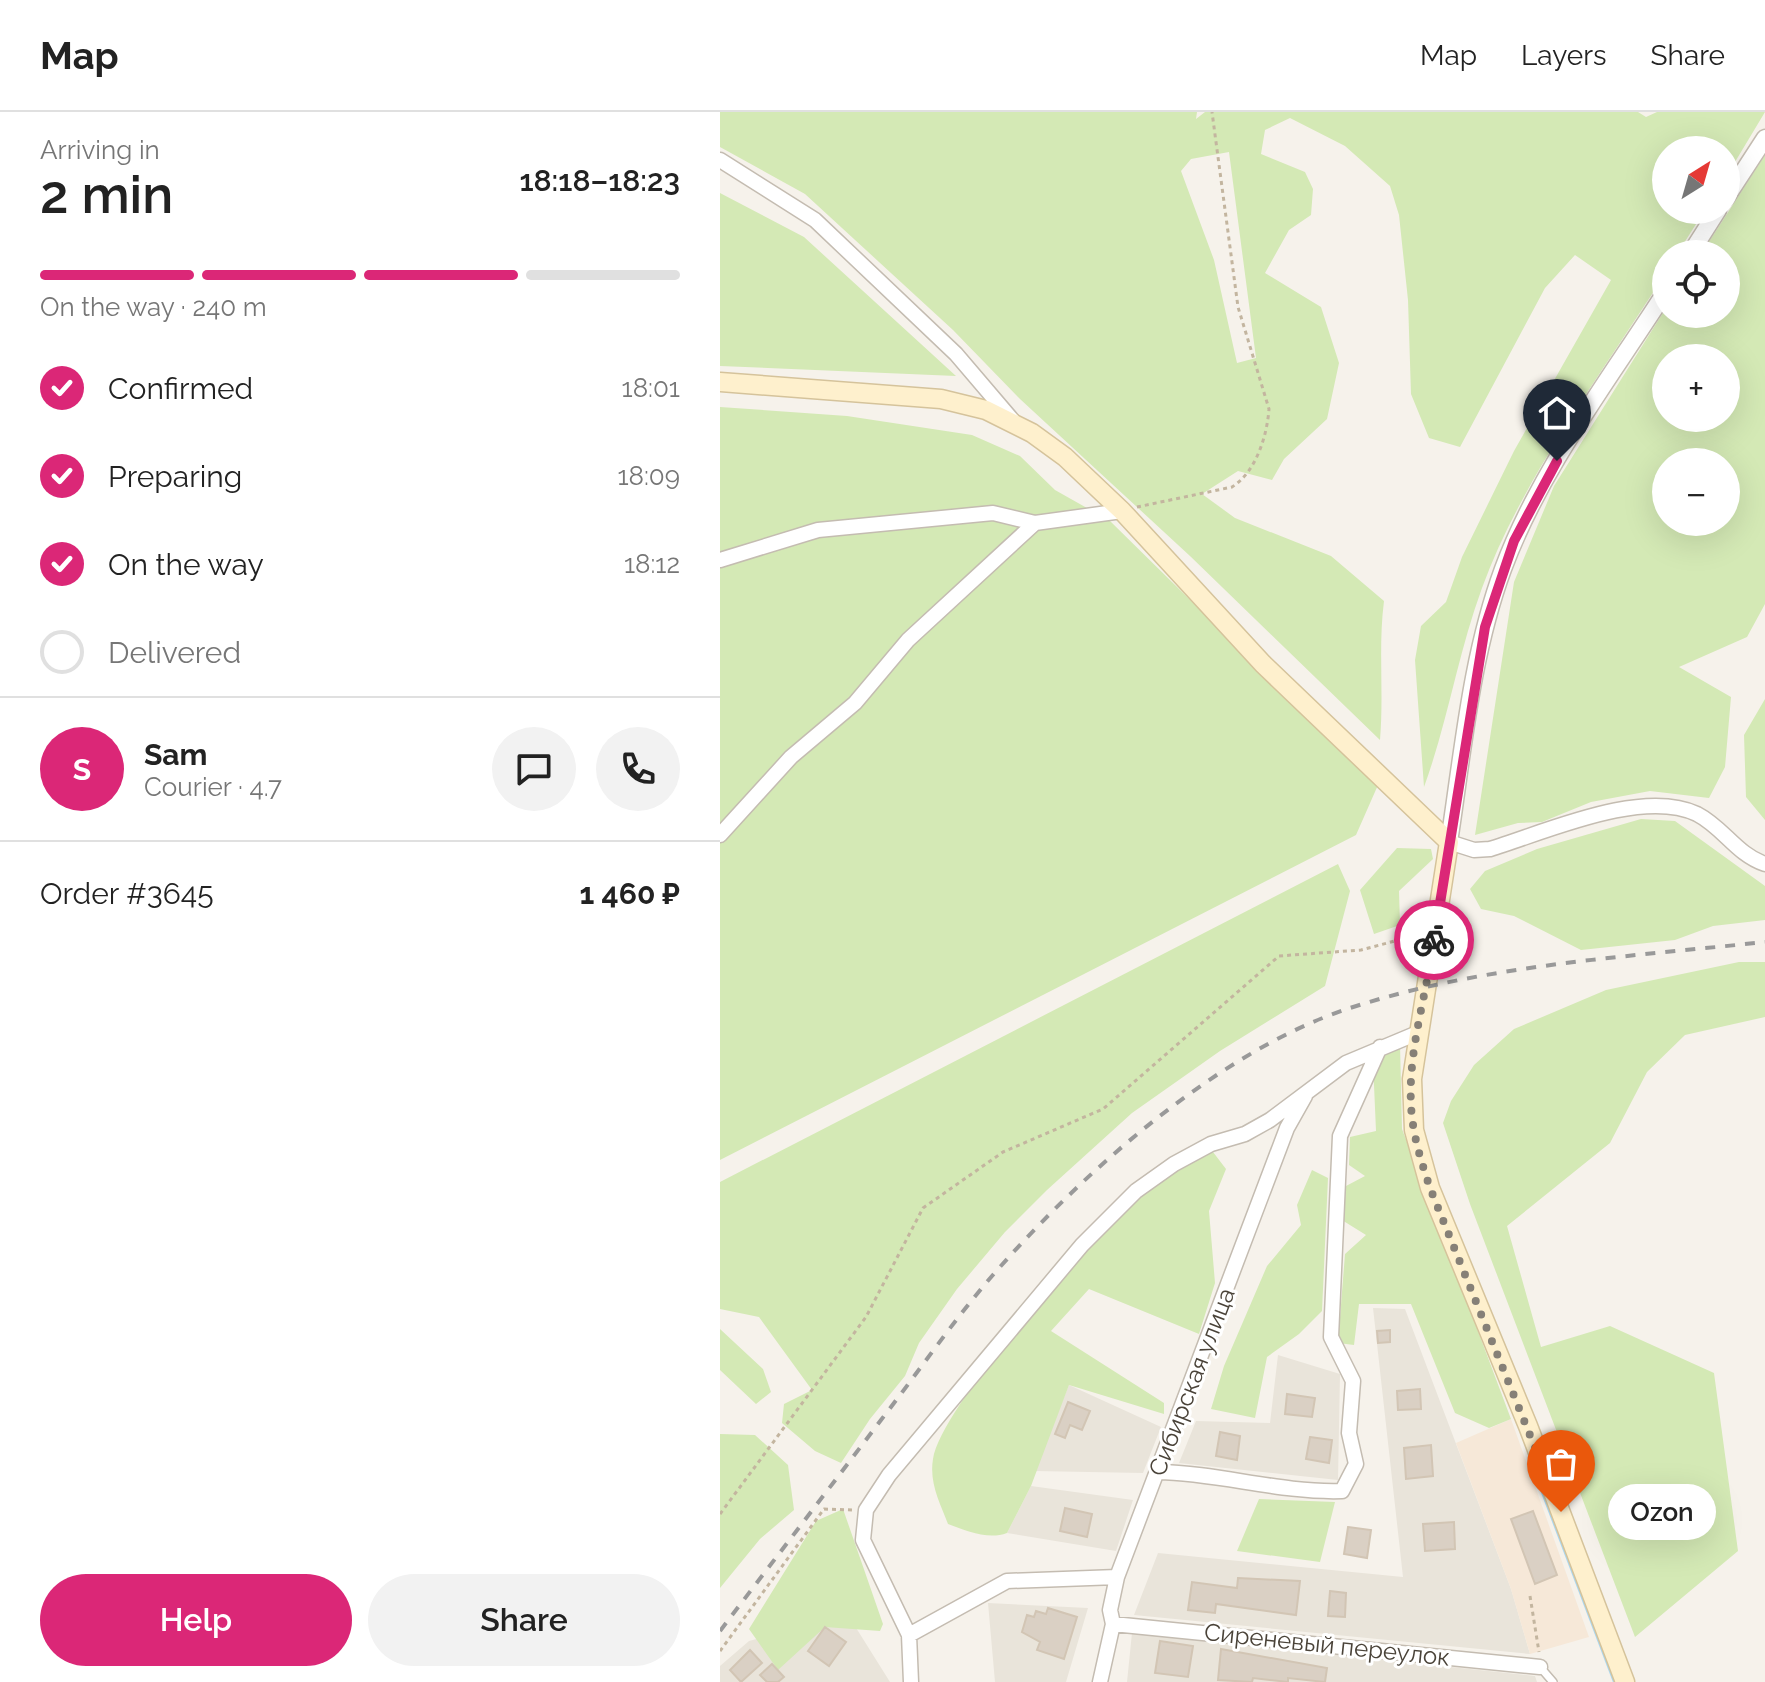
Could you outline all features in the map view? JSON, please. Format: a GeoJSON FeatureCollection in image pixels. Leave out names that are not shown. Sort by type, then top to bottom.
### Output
{"type":"FeatureCollection","features":[{"type":"Feature","properties":{"kind":"main road"},"geometry":{"type":"LineString","coordinates":[[720,382],[941,399],[986,410],[1014,423],[1057,450],[1122,511],[1263,664],[1449,842],[1411,1105],[1423,1166],[1528,1426],[1625,1682]]}},
{"type":"Feature","properties":{"kind":"street"},"geometry":{"type":"LineString","coordinates":[[1740,176],[1765,138]]}},
{"type":"Feature","properties":{"kind":"street"},"geometry":{"type":"LineString","coordinates":[[720,160],[815,220],[956,354],[1014,423]]}},
{"type":"Feature","properties":{"kind":"street"},"geometry":{"type":"LineString","coordinates":[[1652,313],[1549,474],[1509,555],[1478,657],[1449,842],[1474,850],[1490,849],[1629,808],[1663,805],[1707,819],[1747,858],[1765,864]]}},
{"type":"Feature","properties":{"kind":"street"},"geometry":{"type":"LineString","coordinates":[[720,560],[818,530],[993,513],[1035,523],[1122,511]]}},
{"type":"Feature","properties":{"kind":"street"},"geometry":{"type":"LineString","coordinates":[[720,835],[791,757],[855,703],[908,640],[1035,523]]}},
{"type":"Feature","properties":{"kind":"street"},"geometry":{"type":"LineString","coordinates":[[911,1682],[909,1635],[863,1540],[866,1510],[889,1475],[1034,1301],[1136,1191],[1174,1164],[1211,1144],[1245,1134],[1270,1120],[1309,1088],[1380,1047],[1420,1032]]}},
{"type":"Feature","properties":{"kind":"street"},"geometry":{"type":"LineString","coordinates":[[1158,1472],[1189,1473],[1305,1492],[1342,1491],[1356,1464],[1349,1433],[1353,1381],[1331,1337],[1340,1136],[1380,1047]]}},
{"type":"Feature","properties":{"kind":"street","name":"Сибирская улица"},"geometry":{"type":"LineString","coordinates":[[1100,1682],[1113,1624],[1111,1596],[1117,1577],[1287,1128],[1309,1088]]}},
{"type":"Feature","properties":{"kind":"street"},"geometry":{"type":"LineString","coordinates":[[909,1635],[1007,1581],[1117,1577]]}},
{"type":"Feature","properties":{"kind":"street","name":"Сиреневый переулок"},"geometry":{"type":"LineString","coordinates":[[1113,1624],[1540,1667]]}},
{"type":"Feature","properties":{"kind":"lane"},"geometry":{"type":"LineString","coordinates":[[1540,1667],[1553,1682]]}},
{"type":"Feature","properties":{"kind":"path"},"geometry":{"type":"LineString","coordinates":[[1122,511],[1203,494],[1244,479],[1268,421],[1269,409],[1238,307],[1212,112]]}},
{"type":"Feature","properties":{"kind":"path"},"geometry":{"type":"LineString","coordinates":[[720,1514],[866,1317],[923,1208],[1003,1152],[1103,1109],[1279,956],[1361,950],[1436,930]]}},
{"type":"Feature","properties":{"kind":"path"},"geometry":{"type":"LineString","coordinates":[[720,1651],[824,1509],[866,1510]]}},
{"type":"Feature","properties":{"kind":"path"},"geometry":{"type":"LineString","coordinates":[[1530,1596],[1540,1667]]}},
{"type":"Feature","properties":{"kind":"shaded area"},"geometry":{"type":"Polygon","coordinates":[[[1373,1308],[1405,1309],[1511,1589],[1530,1654],[1134,1615],[1158,1553],[1403,1577],[1373,1308]]]}},
{"type":"Feature","properties":{"kind":"shaded area"},"geometry":{"type":"Polygon","coordinates":[[[1278,1355],[1340,1374],[1338,1480],[1179,1463],[1196,1421],[1270,1423],[1278,1355]]]}},
{"type":"Feature","properties":{"kind":"shaded area"},"geometry":{"type":"Polygon","coordinates":[[[1069,1385],[1161,1427],[1143,1473],[1034,1471],[1069,1385]]]}},
{"type":"Feature","properties":{"kind":"shaded area"},"geometry":{"type":"Polygon","coordinates":[[[1511,1419],[1589,1637],[1530,1654],[1511,1589],[1456,1443],[1511,1419]]]}},
{"type":"Feature","properties":{"kind":"shaded area"},"geometry":{"type":"Polygon","coordinates":[[[1031,1486],[1133,1500],[1116,1551],[1007,1533],[1031,1486]]]}},
{"type":"Feature","properties":{"kind":"shaded area"},"geometry":{"type":"Polygon","coordinates":[[[988,1603],[1088,1608],[1066,1682],[995,1682],[988,1603]]]}},
{"type":"Feature","properties":{"kind":"shaded area"},"geometry":{"type":"Polygon","coordinates":[[[848,1615],[890,1682],[720,1682],[720,1666],[749,1641],[848,1615]]]}},
{"type":"Feature","properties":{"kind":"shaded area"},"geometry":{"type":"Polygon","coordinates":[[[1132,1633],[1535,1676],[1537,1682],[1127,1682],[1132,1633]]]}},
{"type":"Feature","properties":{"kind":"green space"},"geometry":{"type":"Polygon","coordinates":[[[720,112],[1197,112],[1196,119],[1205,112],[1638,112],[1646,117],[1657,112],[1765,112],[1740,154],[1740,136],[1652,136],[1652,224],[1696,224],[1686,240],[1652,240],[1652,294],[1541,466],[1499,547],[1474,613],[1424,787],[1415,660],[1421,626],[1446,602],[1462,557],[1514,451],[1611,280],[1575,255],[1545,288],[1460,447],[1429,438],[1411,394],[1408,300],[1399,215],[1390,186],[1345,146],[1290,118],[1265,130],[1261,154],[1305,172],[1313,189],[1311,215],[1289,230],[1265,273],[1321,307],[1339,363],[1327,419],[1284,459],[1272,480],[1238,471],[1202,494],[1235,518],[1331,556],[1384,601],[1380,740],[1190,556],[1020,399],[953,330],[805,194],[720,147],[720,112]],[[1229,152],[1191,159],[1181,171],[1214,260],[1237,363],[1256,358],[1229,152]]]}},
{"type":"Feature","properties":{"kind":"green space"},"geometry":{"type":"Polygon","coordinates":[[[1765,155],[1765,604],[1747,637],[1679,667],[1731,697],[1725,767],[1709,798],[1650,791],[1591,802],[1542,822],[1518,823],[1475,835],[1514,582],[1554,486],[1653,328],[1740,328],[1740,240],[1710,240],[1720,224],[1740,224],[1740,194],[1765,155]]]}},
{"type":"Feature","properties":{"kind":"green space"},"geometry":{"type":"Polygon","coordinates":[[[720,193],[804,237],[956,376],[720,366],[720,193]]]}},
{"type":"Feature","properties":{"kind":"green space"},"geometry":{"type":"Polygon","coordinates":[[[720,407],[847,416],[972,435],[1020,456],[1055,490],[1110,521],[1378,785],[1356,835],[720,1160],[720,407]]]}},
{"type":"Feature","properties":{"kind":"green space"},"geometry":{"type":"Polygon","coordinates":[[[1765,699],[1765,820],[1746,797],[1744,735],[1765,699]]]}},
{"type":"Feature","properties":{"kind":"green space"},"geometry":{"type":"Polygon","coordinates":[[[1641,819],[1675,821],[1765,886],[1765,920],[1713,926],[1675,940],[1581,950],[1514,916],[1481,909],[1470,889],[1485,871],[1537,849],[1641,819]]]}},
{"type":"Feature","properties":{"kind":"green space"},"geometry":{"type":"Polygon","coordinates":[[[1397,848],[1431,849],[1433,859],[1399,891],[1400,925],[1374,934],[1360,890],[1397,848]]]}},
{"type":"Feature","properties":{"kind":"green space"},"geometry":{"type":"Polygon","coordinates":[[[1338,864],[1350,891],[1325,986],[1220,1051],[1132,1113],[1047,1190],[1005,1232],[957,1289],[919,1343],[905,1376],[870,1419],[841,1463],[815,1451],[782,1423],[784,1404],[812,1390],[759,1317],[720,1309],[720,1182],[1338,864]]]}},
{"type":"Feature","properties":{"kind":"green space"},"geometry":{"type":"Polygon","coordinates":[[[1739,962],[1765,962],[1765,1017],[1685,1035],[1647,1072],[1610,1143],[1507,1226],[1541,1347],[1610,1326],[1714,1373],[1738,1551],[1635,1637],[1470,1204],[1443,1123],[1451,1101],[1474,1065],[1514,1029],[1606,990],[1739,962]]]}},
{"type":"Feature","properties":{"kind":"green space"},"geometry":{"type":"Polygon","coordinates":[[[1400,1044],[1402,1129],[1511,1419],[1489,1428],[1455,1413],[1411,1304],[1359,1304],[1354,1345],[1338,1343],[1345,1254],[1366,1235],[1337,1217],[1346,1186],[1365,1176],[1349,1165],[1350,1137],[1376,1131],[1373,1062],[1400,1044]]]}},
{"type":"Feature","properties":{"kind":"green space"},"geometry":{"type":"Polygon","coordinates":[[[1213,1152],[1226,1169],[1209,1211],[1215,1283],[1199,1334],[1089,1289],[1051,1331],[1164,1403],[1164,1414],[1069,1385],[1031,1486],[1007,1533],[985,1535],[948,1524],[934,1485],[933,1459],[943,1432],[966,1396],[1033,1310],[1108,1228],[1164,1177],[1213,1152]]]}},
{"type":"Feature","properties":{"kind":"green space"},"geometry":{"type":"Polygon","coordinates":[[[1312,1170],[1328,1178],[1322,1311],[1299,1334],[1267,1357],[1255,1418],[1211,1409],[1224,1366],[1267,1266],[1301,1225],[1297,1205],[1312,1170]]]}},
{"type":"Feature","properties":{"kind":"green space"},"geometry":{"type":"Polygon","coordinates":[[[720,1329],[763,1369],[771,1392],[756,1404],[720,1370],[720,1329]]]}},
{"type":"Feature","properties":{"kind":"green space"},"geometry":{"type":"Polygon","coordinates":[[[720,1434],[755,1435],[788,1465],[794,1510],[760,1539],[720,1588],[720,1434]]]}},
{"type":"Feature","properties":{"kind":"green space"},"geometry":{"type":"Polygon","coordinates":[[[1259,1499],[1335,1502],[1320,1562],[1237,1551],[1259,1499]]]}},
{"type":"Feature","properties":{"kind":"green space"},"geometry":{"type":"Polygon","coordinates":[[[843,1509],[883,1624],[880,1631],[825,1627],[778,1670],[749,1629],[816,1521],[843,1509]]]}},
{"type":"Feature","properties":{"kind":"building"},"geometry":{"type":"Polygon","coordinates":[[[1390,1330],[1390,1342],[1378,1343],[1377,1331],[1390,1330]]]}},
{"type":"Feature","properties":{"kind":"building"},"geometry":{"type":"Polygon","coordinates":[[[1420,1389],[1421,1409],[1398,1410],[1397,1391],[1420,1389]]]}},
{"type":"Feature","properties":{"kind":"building"},"geometry":{"type":"Polygon","coordinates":[[[1287,1394],[1315,1398],[1312,1417],[1285,1414],[1287,1394]]]}},
{"type":"Feature","properties":{"kind":"building"},"geometry":{"type":"Polygon","coordinates":[[[1068,1402],[1090,1411],[1082,1430],[1070,1425],[1065,1438],[1055,1434],[1068,1402]]]}},
{"type":"Feature","properties":{"kind":"building"},"geometry":{"type":"Polygon","coordinates":[[[1220,1432],[1240,1436],[1237,1460],[1216,1456],[1220,1432]]]}},
{"type":"Feature","properties":{"kind":"building"},"geometry":{"type":"Polygon","coordinates":[[[1310,1437],[1332,1440],[1329,1463],[1306,1459],[1310,1437]]]}},
{"type":"Feature","properties":{"kind":"building"},"geometry":{"type":"Polygon","coordinates":[[[1431,1445],[1433,1476],[1406,1479],[1404,1448],[1431,1445]]]}},
{"type":"Feature","properties":{"kind":"building"},"geometry":{"type":"Polygon","coordinates":[[[1065,1508],[1092,1514],[1087,1537],[1060,1531],[1065,1508]]]}},
{"type":"Feature","properties":{"kind":"building"},"geometry":{"type":"Polygon","coordinates":[[[1533,1511],[1557,1575],[1535,1584],[1511,1519],[1533,1511]]]}},
{"type":"Feature","properties":{"kind":"building"},"geometry":{"type":"Polygon","coordinates":[[[1454,1522],[1455,1549],[1425,1551],[1423,1524],[1454,1522]]]}},
{"type":"Feature","properties":{"kind":"building"},"geometry":{"type":"Polygon","coordinates":[[[1348,1527],[1371,1530],[1367,1558],[1344,1554],[1348,1527]]]}},
{"type":"Feature","properties":{"kind":"building"},"geometry":{"type":"Polygon","coordinates":[[[1238,1578],[1300,1581],[1296,1615],[1216,1604],[1215,1613],[1188,1610],[1192,1582],[1237,1588],[1238,1578]]]}},
{"type":"Feature","properties":{"kind":"building"},"geometry":{"type":"Polygon","coordinates":[[[1330,1591],[1346,1593],[1345,1617],[1328,1616],[1330,1591]]]}},
{"type":"Feature","properties":{"kind":"building"},"geometry":{"type":"Polygon","coordinates":[[[1048,1608],[1077,1617],[1064,1659],[1037,1650],[1040,1642],[1022,1632],[1027,1615],[1034,1617],[1036,1611],[1046,1614],[1048,1608]]]}},
{"type":"Feature","properties":{"kind":"building"},"geometry":{"type":"Polygon","coordinates":[[[825,1627],[846,1642],[829,1666],[808,1651],[825,1627]]]}},
{"type":"Feature","properties":{"kind":"building"},"geometry":{"type":"Polygon","coordinates":[[[1160,1641],[1193,1646],[1188,1677],[1155,1673],[1160,1641]]]}},
{"type":"Feature","properties":{"kind":"building"},"geometry":{"type":"Polygon","coordinates":[[[1221,1649],[1327,1668],[1325,1682],[1288,1678],[1288,1682],[1253,1678],[1252,1682],[1218,1680],[1221,1649]]]}},
{"type":"Feature","properties":{"kind":"building"},"geometry":{"type":"Polygon","coordinates":[[[750,1650],[762,1663],[741,1682],[730,1670],[750,1650]]]}},
{"type":"Feature","properties":{"kind":"building"},"geometry":{"type":"Polygon","coordinates":[[[772,1664],[784,1677],[778,1682],[767,1682],[760,1675],[772,1664]]]}},
{"type":"Feature","properties":{"kind":"waterway"},"geometry":{"type":"LineString","coordinates":[[1536,1474],[1615,1682]]}},
{"type":"Feature","properties":{"kind":"railway"},"geometry":{"type":"LineString","coordinates":[[720,1631],[986,1283],[1061,1202],[1150,1124],[1198,1088],[1247,1056],[1297,1029],[1397,994],[1501,972],[1765,942]]}},
{"type":"Feature","properties":{"kind":"way so far"},"geometry":{"type":"LineString","coordinates":[[1434,940],[1412,1079],[1412,1118],[1419,1155],[1561,1512]]}},
{"type":"Feature","properties":{"kind":"place","name":"Ozon"},"geometry":{"type":"Point","coordinates":[1561,1512]}},
{"type":"Feature","properties":{"kind":"route"},"geometry":{"type":"LineString","coordinates":[[1434,940],[1485,627],[1514,541],[1557,461]]}}]}
